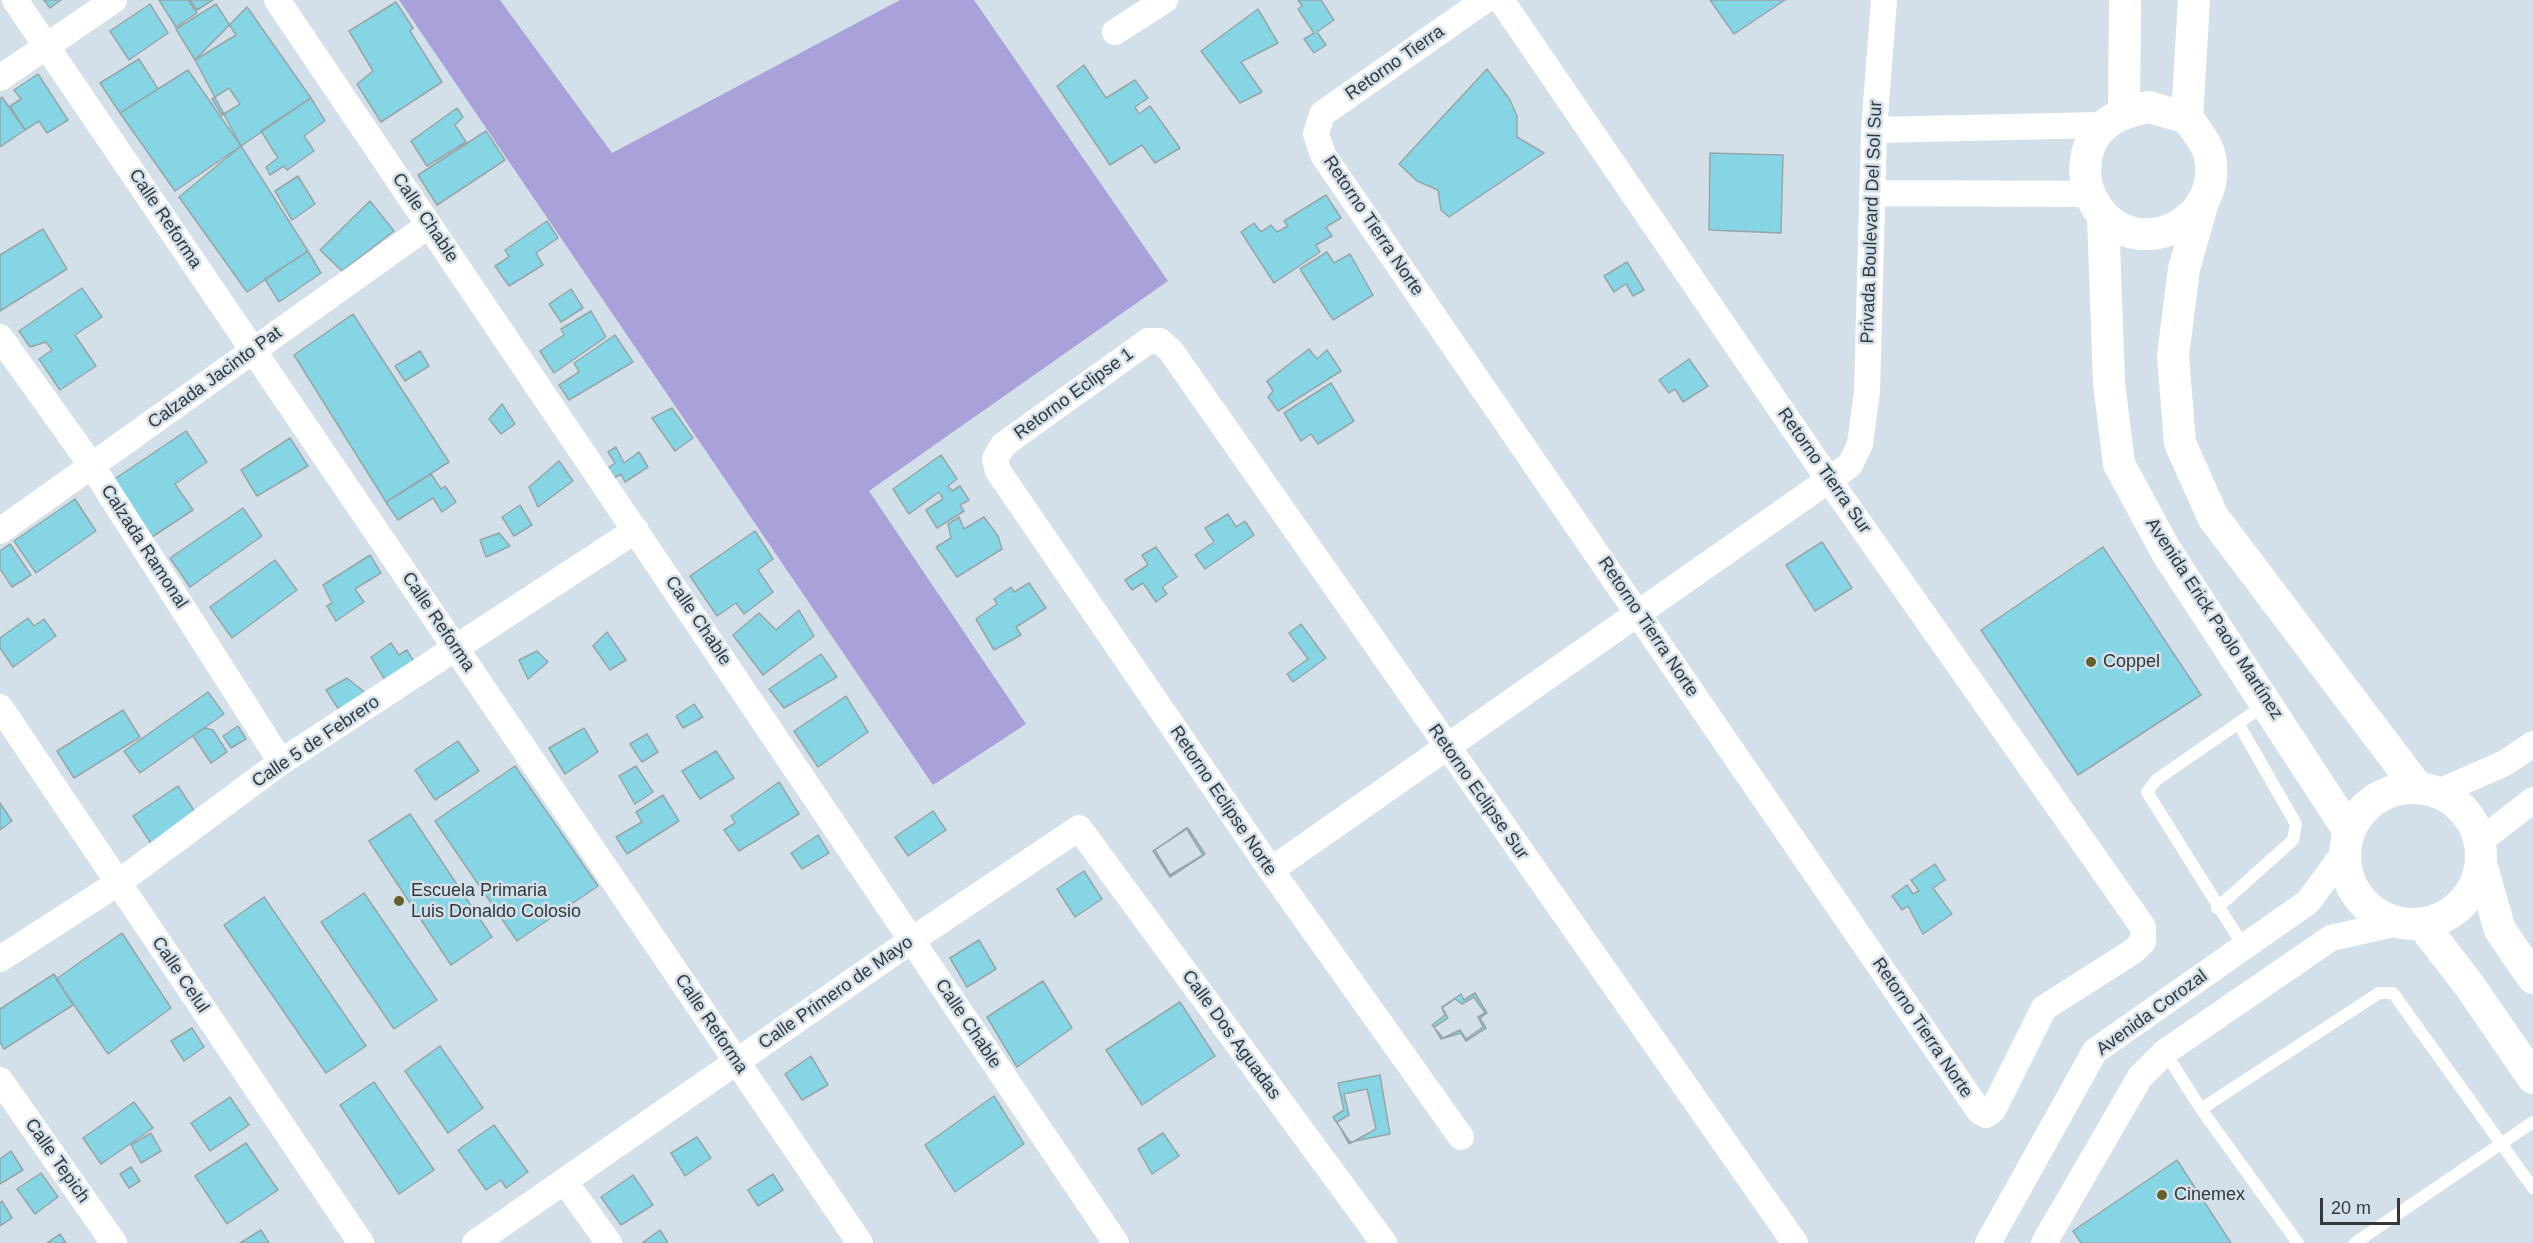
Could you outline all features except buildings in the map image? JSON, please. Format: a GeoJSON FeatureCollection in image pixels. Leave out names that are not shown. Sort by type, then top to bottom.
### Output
{"type":"FeatureCollection","features":[{"type":"Feature","properties":{"kind":"street","name":"Calle Reforma"},"geometry":{"type":"LineString","coordinates":[[15,0],[860,1243]]}},
{"type":"Feature","properties":{"kind":"street"},"geometry":{"type":"LineString","coordinates":[[0,78],[114,0]]}},
{"type":"Feature","properties":{"kind":"street","name":"Calle Chable"},"geometry":{"type":"LineString","coordinates":[[277,0],[1116,1243]]}},
{"type":"Feature","properties":{"kind":"street"},"geometry":{"type":"LineString","coordinates":[[1115,32],[1165,0]]}},
{"type":"Feature","properties":{"kind":"street","name":"Retorno Tierra"},"geometry":{"type":"LineString","coordinates":[[1316,134],[1322,114],[1485,0]]}},
{"type":"Feature","properties":{"kind":"street","name":"Retorno Tierra Sur"},"geometry":{"type":"LineString","coordinates":[[1501,0],[1829,480],[2143,927],[2143,942],[2044,1008],[1993,1110],[1986,1115]]}},
{"type":"Feature","properties":{"kind":"street","name":"Privada Boulevard Del Sol Sur"},"geometry":{"type":"LineString","coordinates":[[1829,480],[1850,465],[1860,444],[1867,392],[1874,130],[1884,0]]}},
{"type":"Feature","properties":{"kind":"street"},"geometry":{"type":"LineString","coordinates":[[2125,0],[2114,118],[2089,145],[2084,170],[2096,205],[2122,229],[2144,235],[2166,232],[2187,222],[2202,205]]}},
{"type":"Feature","properties":{"kind":"street"},"geometry":{"type":"LineString","coordinates":[[2194,0],[2187,118],[2208,153],[2211,180],[2184,269],[2173,356],[2180,442],[2213,517],[2428,790],[2457,804],[2472,821],[2500,930],[2533,978]]}},
{"type":"Feature","properties":{"kind":"street"},"geometry":{"type":"LineString","coordinates":[[1874,130],[2114,118],[2149,107],[2187,118]]}},
{"type":"Feature","properties":{"kind":"street","name":"Retorno Tierra Norte"},"geometry":{"type":"LineString","coordinates":[[1316,134],[1323,155],[1972,1101],[1979,1111],[1986,1115]]}},
{"type":"Feature","properties":{"kind":"street"},"geometry":{"type":"LineString","coordinates":[[1872,193],[2096,205]]}},
{"type":"Feature","properties":{"kind":"street","name":"Avenida Erick Paolo Martínez"},"geometry":{"type":"LineString","coordinates":[[2096,205],[2109,383],[2119,464],[2166,551],[2267,703],[2346,842]]}},
{"type":"Feature","properties":{"kind":"street","name":"Calzada Jacinto Pat"},"geometry":{"type":"LineString","coordinates":[[0,531],[429,225]]}},
{"type":"Feature","properties":{"kind":"street","name":"Calzada Ramonal"},"geometry":{"type":"LineString","coordinates":[[0,337],[92,466],[281,762]]}},
{"type":"Feature","properties":{"kind":"street","name":"Retorno Eclipse 1"},"geometry":{"type":"LineString","coordinates":[[995,459],[1003,445],[1128,355],[1148,341],[1161,341]]}},
{"type":"Feature","properties":{"kind":"street","name":"Retorno Eclipse Sur"},"geometry":{"type":"LineString","coordinates":[[1161,341],[1171,351],[1795,1243]]}},
{"type":"Feature","properties":{"kind":"street","name":"Retorno Eclipse Norte"},"geometry":{"type":"LineString","coordinates":[[995,459],[998,471],[1270,870],[1461,1137]]}},
{"type":"Feature","properties":{"kind":"street"},"geometry":{"type":"LineString","coordinates":[[1270,870],[1829,480]]}},
{"type":"Feature","properties":{"kind":"street","name":"Calle 5 de Febrero"},"geometry":{"type":"LineString","coordinates":[[0,959],[118,884],[281,762],[636,530]]}},
{"type":"Feature","properties":{"kind":"street","name":"Calle Celul"},"geometry":{"type":"LineString","coordinates":[[0,707],[362,1243]]}},
{"type":"Feature","properties":{"kind":"street"},"geometry":{"type":"LineString","coordinates":[[2533,744],[2505,763],[2428,790],[2396,789],[2376,798],[2360,812],[2346,842],[2346,872],[2353,890],[2365,905],[2380,916],[2410,924],[2533,1078]]}},
{"type":"Feature","properties":{"kind":"street"},"geometry":{"type":"LineString","coordinates":[[2044,1243],[2140,1077],[2165,1052],[2331,938],[2444,918],[2462,904],[2475,885],[2480,853],[2533,800]]}},
{"type":"Feature","properties":{"kind":"street","name":"Calle Primero de Mayo"},"geometry":{"type":"LineString","coordinates":[[476,1243],[912,940],[1079,828]]}},
{"type":"Feature","properties":{"kind":"street","name":"Calle Dos Aguadas"},"geometry":{"type":"LineString","coordinates":[[1079,828],[1384,1243]]}},
{"type":"Feature","properties":{"kind":"street","name":"Avenida Corozal"},"geometry":{"type":"LineString","coordinates":[[1988,1243],[2095,1051],[2308,902],[2346,842]]}},
{"type":"Feature","properties":{"kind":"street","name":"Calle Tepich"},"geometry":{"type":"LineString","coordinates":[[0,1080],[114,1243]]}},
{"type":"Feature","properties":{"kind":"street"},"geometry":{"type":"LineString","coordinates":[[565,1182],[609,1243]]}},
{"type":"Feature","properties":{"kind":"lane"},"geometry":{"type":"LineString","coordinates":[[2244,947],[2217,908],[2147,792],[2156,780],[2267,703]]}},
{"type":"Feature","properties":{"kind":"lane"},"geometry":{"type":"LineString","coordinates":[[2217,908],[2293,840],[2296,824],[2238,723]]}},
{"type":"Feature","properties":{"kind":"lane"},"geometry":{"type":"LineString","coordinates":[[2201,1109],[2379,993],[2393,993],[2533,1188]]}},
{"type":"Feature","properties":{"kind":"lane"},"geometry":{"type":"LineString","coordinates":[[2165,1052],[2201,1109],[2298,1243]]}},
{"type":"Feature","properties":{"kind":"lane"},"geometry":{"type":"LineString","coordinates":[[2355,1243],[2533,1122]]}},
{"type":"Feature","properties":{"kind":"shaded area"},"geometry":{"type":"Polygon","coordinates":[[[399,0],[500,0],[612,153],[900,0],[974,0],[1168,281],[869,491],[1026,724],[933,785],[399,0]]]}},
{"type":"Feature","properties":{"kind":"place","name":"Coppel"},"geometry":{"type":"Point","coordinates":[2091,662]}},
{"type":"Feature","properties":{"kind":"place","name":"Escuela Primaria Luis Donaldo Colosio"},"geometry":{"type":"Point","coordinates":[399,901]}},
{"type":"Feature","properties":{"kind":"place","name":"Cinemex"},"geometry":{"type":"Point","coordinates":[2162,1195]}}]}
